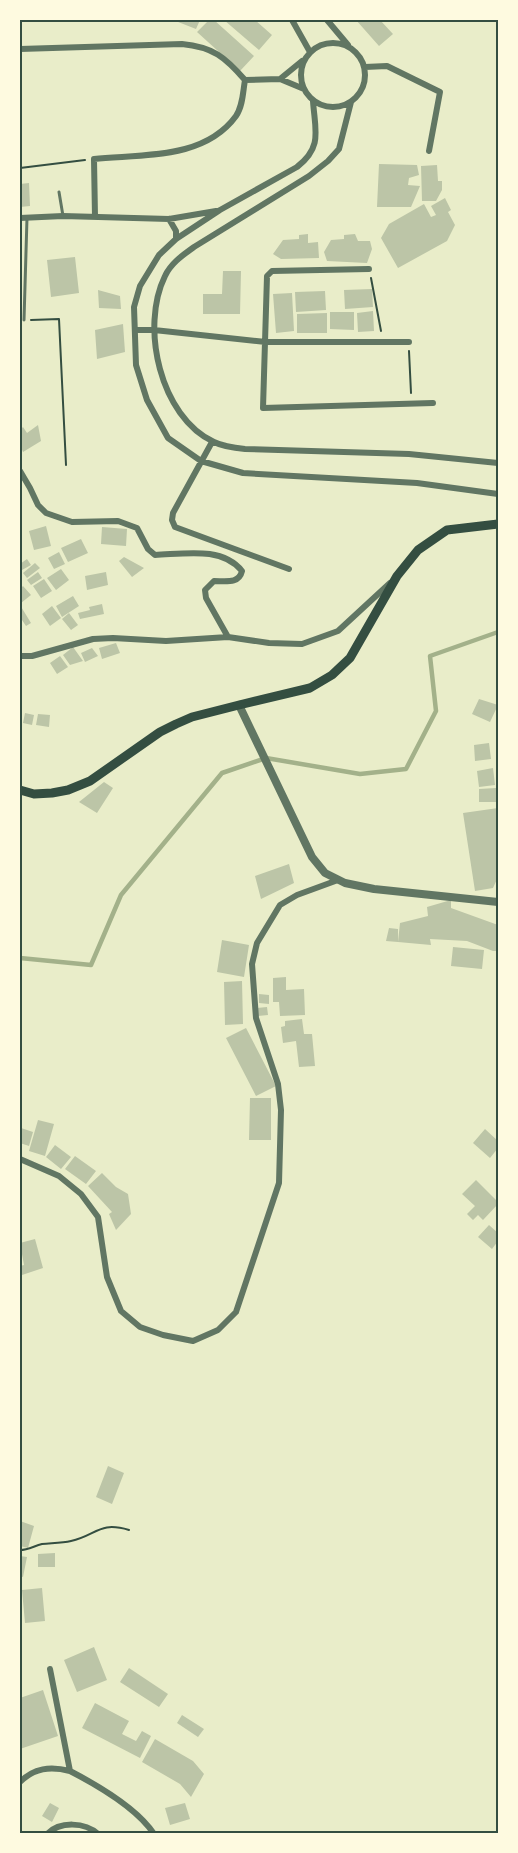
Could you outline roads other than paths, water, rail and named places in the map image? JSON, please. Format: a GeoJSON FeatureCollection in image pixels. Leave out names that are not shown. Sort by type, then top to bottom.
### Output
{"type":"FeatureCollection","features":[{"type":"Feature","properties":{"kind":"main road"},"geometry":{"type":"LineString","coordinates":[[20,790],[34,794],[52,793],[79,786],[90,781],[160,732],[192,717],[310,688],[332,675],[350,658],[397,576],[418,550],[447,530],[498,524]]}},
{"type":"Feature","properties":{"kind":"street"},"geometry":{"type":"LineString","coordinates":[[292,20],[310,52]]}},
{"type":"Feature","properties":{"kind":"street"},"geometry":{"type":"LineString","coordinates":[[327,20],[362,59],[365,82],[357,97],[344,106],[328,107],[313,101],[304,89],[300,77],[302,66],[310,52],[326,43],[334,42],[351,48]]}},
{"type":"Feature","properties":{"kind":"street"},"geometry":{"type":"LineString","coordinates":[[20,49],[182,44],[200,46],[228,61],[245,80],[280,79],[304,89]]}},
{"type":"Feature","properties":{"kind":"street"},"geometry":{"type":"LineString","coordinates":[[280,79],[305,59]]}},
{"type":"Feature","properties":{"kind":"street"},"geometry":{"type":"LineString","coordinates":[[364,67],[387,66],[440,92],[429,151]]}},
{"type":"Feature","properties":{"kind":"street"},"geometry":{"type":"LineString","coordinates":[[95,217],[94,159],[174,152],[199,145],[237,115],[245,80]]}},
{"type":"Feature","properties":{"kind":"street"},"geometry":{"type":"LineString","coordinates":[[313,101],[316,138],[307,160],[220,210],[177,239],[159,255],[140,286],[134,307],[136,365],[147,400],[168,438],[201,461],[243,473],[417,483],[498,494]]}},
{"type":"Feature","properties":{"kind":"street"},"geometry":{"type":"LineString","coordinates":[[351,102],[339,149],[328,161],[309,176],[177,259],[165,274],[159,291],[154,330],[159,368],[169,395],[188,423],[212,442],[226,447],[409,454],[498,463]]}},
{"type":"Feature","properties":{"kind":"street"},"geometry":{"type":"LineString","coordinates":[[23,218],[63,216],[169,219],[220,210]]}},
{"type":"Feature","properties":{"kind":"street"},"geometry":{"type":"LineString","coordinates":[[169,219],[176,231],[177,239]]}},
{"type":"Feature","properties":{"kind":"street"},"geometry":{"type":"LineString","coordinates":[[369,269],[272,271],[267,276],[263,408],[433,403]]}},
{"type":"Feature","properties":{"kind":"street"},"geometry":{"type":"LineString","coordinates":[[135,330],[266,342],[409,342]]}},
{"type":"Feature","properties":{"kind":"street"},"geometry":{"type":"LineString","coordinates":[[212,442],[173,513],[172,520],[175,526],[289,569]]}},
{"type":"Feature","properties":{"kind":"street"},"geometry":{"type":"LineString","coordinates":[[20,471],[38,505],[45,513],[72,522],[118,521],[127,524],[137,528],[148,549],[154,555],[216,554],[230,558],[242,571],[241,577],[236,581],[214,581],[205,590],[206,598],[228,637]]}},
{"type":"Feature","properties":{"kind":"street"},"geometry":{"type":"LineString","coordinates":[[20,656],[32,656],[93,639],[166,640],[228,637],[269,643],[302,644],[338,631],[397,576]]}},
{"type":"Feature","properties":{"kind":"street"},"geometry":{"type":"LineString","coordinates":[[238,705],[312,857],[325,873],[345,883],[374,889],[498,902]]}},
{"type":"Feature","properties":{"kind":"street"},"geometry":{"type":"LineString","coordinates":[[20,1159],[59,1176],[81,1194],[98,1217],[107,1277],[121,1311],[140,1328],[194,1341],[218,1330],[236,1312],[279,1183],[281,1110],[278,1084],[256,1018],[252,964],[257,943],[280,904],[297,895],[338,880]]}},
{"type":"Feature","properties":{"kind":"street"},"geometry":{"type":"LineString","coordinates":[[50,1669],[70,1771]]}},
{"type":"Feature","properties":{"kind":"street"},"geometry":{"type":"LineString","coordinates":[[20,1782],[29,1774],[40,1769],[58,1768],[70,1771],[130,1808],[154,1833]]}},
{"type":"Feature","properties":{"kind":"street"},"geometry":{"type":"LineString","coordinates":[[47,1833],[57,1827],[76,1824],[92,1828],[98,1833]]}},
{"type":"Feature","properties":{"kind":"lane"},"geometry":{"type":"LineString","coordinates":[[59,192],[63,216]]}},
{"type":"Feature","properties":{"kind":"lane"},"geometry":{"type":"LineString","coordinates":[[23,218],[24,320]]}},
{"type":"Feature","properties":{"kind":"waterway"},"geometry":{"type":"LineString","coordinates":[[20,958],[91,965],[121,895],[222,773],[266,758],[360,774],[406,769],[436,711],[430,656],[498,632]]}}]}
